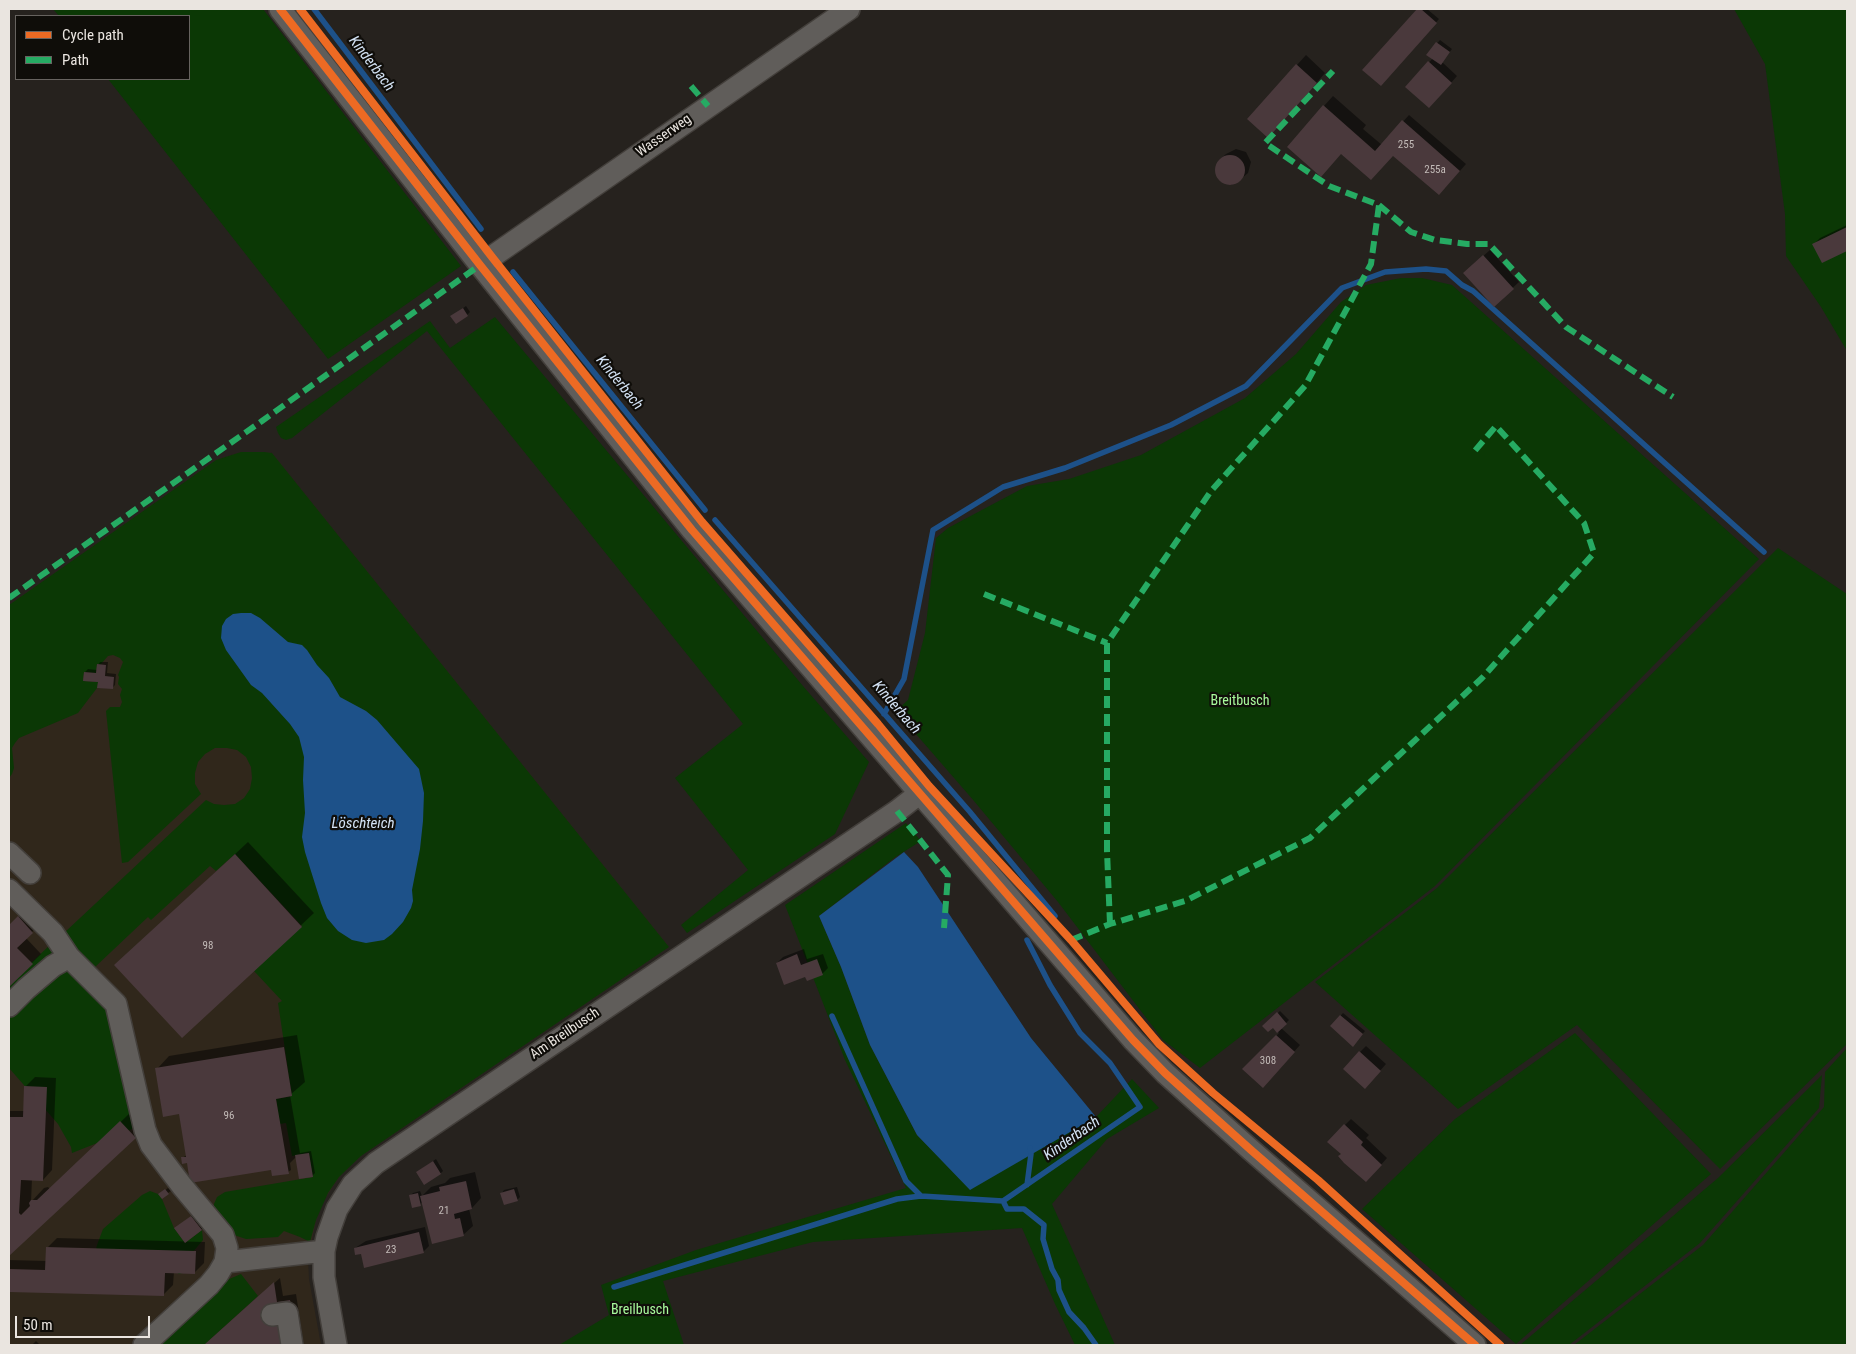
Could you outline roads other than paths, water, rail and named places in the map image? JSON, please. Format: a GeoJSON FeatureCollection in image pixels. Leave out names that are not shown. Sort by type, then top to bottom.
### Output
{"type":"FeatureCollection","features":[{"type":"Feature","properties":{"kind":"street"},"geometry":{"type":"LineString","coordinates":[[280,9],[480,265],[692,530],[1103,1007],[1165,1073],[1475,1345]]}},
{"type":"Feature","properties":{"kind":"street","name":"Wasserweg"},"geometry":{"type":"LineString","coordinates":[[480,265],[849,9]]}},
{"type":"Feature","properties":{"kind":"street","name":"Am Breilbusch"},"geometry":{"type":"LineString","coordinates":[[336,1345],[324,1277],[324,1251],[337,1209],[353,1184],[376,1164],[897,811],[920,793]]}},
{"type":"Feature","properties":{"kind":"street"},"geometry":{"type":"LineString","coordinates":[[9,853],[30,873]]}},
{"type":"Feature","properties":{"kind":"street"},"geometry":{"type":"LineString","coordinates":[[9,890],[52,933],[69,957],[116,1004],[136,1094],[148,1137],[182,1186],[224,1235],[227,1248],[225,1262],[209,1286],[144,1345]]}},
{"type":"Feature","properties":{"kind":"street"},"geometry":{"type":"LineString","coordinates":[[9,1006],[46,971],[69,957]]}},
{"type":"Feature","properties":{"kind":"street"},"geometry":{"type":"LineString","coordinates":[[225,1262],[324,1251]]}},
{"type":"Feature","properties":{"kind":"street"},"geometry":{"type":"LineString","coordinates":[[272,1316],[286,1313],[292,1345]]}},
{"type":"Feature","properties":{"kind":"water","name":"Löschteich"},"geometry":{"type":"Polygon","coordinates":[[[251,613],[260,618],[288,642],[302,645],[329,678],[340,697],[366,711],[377,720],[419,769],[424,793],[423,821],[412,890],[413,901],[403,922],[384,940],[366,943],[352,940],[338,931],[327,918],[305,852],[302,837],[305,813],[304,757],[299,737],[262,693],[251,685],[226,650],[221,638],[222,626],[226,619],[233,614],[251,613]]]}},
{"type":"Feature","properties":{"kind":"water"},"geometry":{"type":"Polygon","coordinates":[[[904,852],[918,867],[1031,1038],[1096,1117],[970,1190],[917,1135],[870,1045],[841,967],[819,916],[904,852]]]}},
{"type":"Feature","properties":{"kind":"waterway","name":"Kinderbach"},"geometry":{"type":"LineString","coordinates":[[314,9],[481,229]]}},
{"type":"Feature","properties":{"kind":"waterway"},"geometry":{"type":"LineString","coordinates":[[884,714],[904,679],[933,530],[1003,487],[1065,468],[1171,425],[1246,386],[1342,288],[1385,272],[1426,269],[1446,271],[1462,285],[1473,291],[1764,552]]}},
{"type":"Feature","properties":{"kind":"waterway","name":"Kinderbach"},"geometry":{"type":"LineString","coordinates":[[513,272],[705,510]]}},
{"type":"Feature","properties":{"kind":"waterway","name":"Kinderbach"},"geometry":{"type":"LineString","coordinates":[[715,520],[970,812],[1055,916]]}},
{"type":"Feature","properties":{"kind":"waterway","name":"Kinderbach"},"geometry":{"type":"LineString","coordinates":[[1027,940],[1050,985],[1080,1033],[1110,1063],[1140,1107],[1003,1201],[1007,1209],[1024,1209],[1044,1225],[1043,1239],[1052,1269],[1058,1280],[1059,1290],[1069,1312],[1096,1345]]}},
{"type":"Feature","properties":{"kind":"waterway"},"geometry":{"type":"LineString","coordinates":[[832,1016],[906,1181],[921,1196]]}},
{"type":"Feature","properties":{"kind":"waterway"},"geometry":{"type":"LineString","coordinates":[[1027,1185],[1030,1148]]}},
{"type":"Feature","properties":{"kind":"waterway"},"geometry":{"type":"LineString","coordinates":[[614,1287],[897,1199],[921,1196],[1003,1201]]}},
{"type":"Feature","properties":{"kind":"park label","name":"Breitbusch"},"geometry":{"type":"Point","coordinates":[1240,701]}},
{"type":"Feature","properties":{"kind":"park label","name":"Breilbusch"},"geometry":{"type":"Point","coordinates":[640,1310]}}]}
